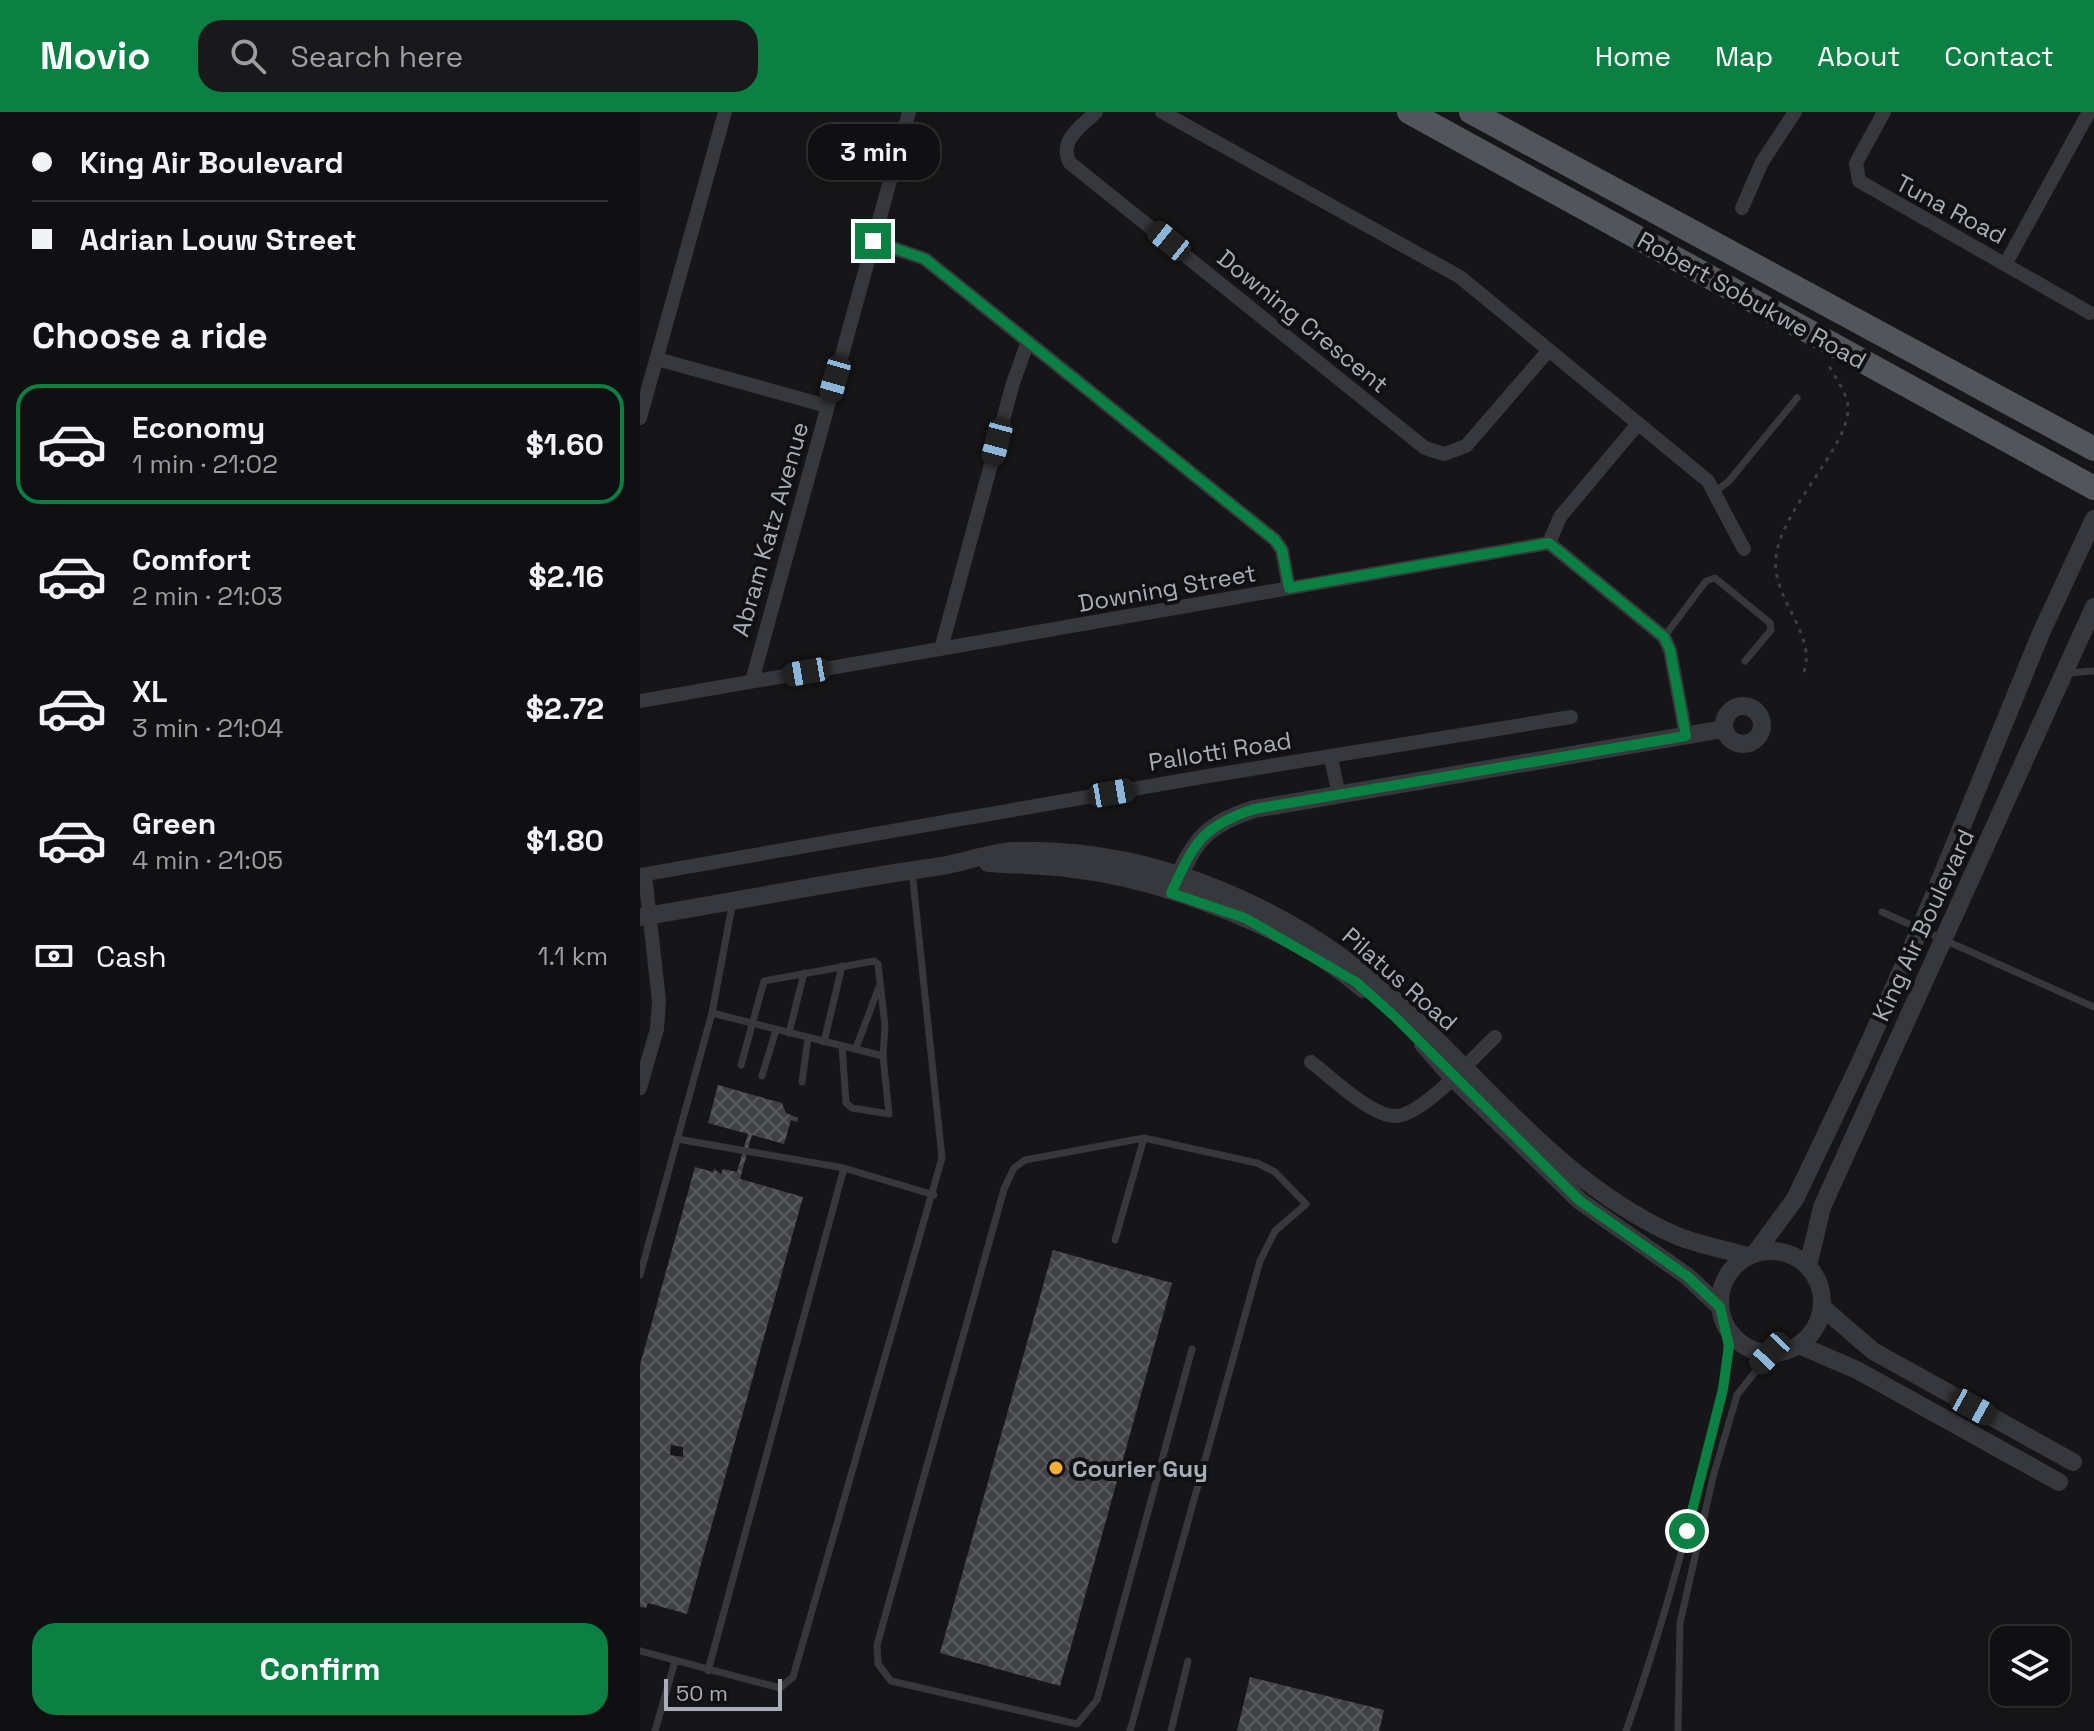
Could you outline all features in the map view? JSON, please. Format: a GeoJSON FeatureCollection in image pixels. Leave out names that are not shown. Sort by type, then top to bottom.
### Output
{"type":"FeatureCollection","features":[{"type":"Feature","properties":{"kind":"main road","name":"Robert Sobukwe Road"},"geometry":{"type":"LineString","coordinates":[[1409,112],[2094,488]]}},
{"type":"Feature","properties":{"kind":"main road","name":"Robert Sobukwe Road"},"geometry":{"type":"LineString","coordinates":[[1471,112],[2094,449]]}},
{"type":"Feature","properties":{"kind":"street"},"geometry":{"type":"LineString","coordinates":[[640,418],[725,112]]}},
{"type":"Feature","properties":{"kind":"street","name":"Abram Katz Avenue"},"geometry":{"type":"LineString","coordinates":[[752,681],[909,112]]}},
{"type":"Feature","properties":{"kind":"street","name":"Downing Crescent"},"geometry":{"type":"LineString","coordinates":[[1096,112],[1070,136],[1066,147],[1070,163],[1425,448],[1444,454],[1466,446],[1549,350]]}},
{"type":"Feature","properties":{"kind":"street"},"geometry":{"type":"LineString","coordinates":[[1162,112],[1445,267],[1637,425],[1697,470],[1716,491],[1744,549]]}},
{"type":"Feature","properties":{"kind":"street"},"geometry":{"type":"LineString","coordinates":[[1742,208],[1762,162],[1795,112]]}},
{"type":"Feature","properties":{"kind":"street","name":"Tuna Road"},"geometry":{"type":"LineString","coordinates":[[1884,112],[1856,163],[1859,181],[2090,313]]}},
{"type":"Feature","properties":{"kind":"street"},"geometry":{"type":"LineString","coordinates":[[2006,263],[2089,112]]}},
{"type":"Feature","properties":{"kind":"street"},"geometry":{"type":"LineString","coordinates":[[873,241],[925,259],[1275,540],[1282,550],[1289,588]]}},
{"type":"Feature","properties":{"kind":"street"},"geometry":{"type":"LineString","coordinates":[[941,649],[1013,383],[1028,341]]}},
{"type":"Feature","properties":{"kind":"street"},"geometry":{"type":"LineString","coordinates":[[657,359],[827,406]]}},
{"type":"Feature","properties":{"kind":"street"},"geometry":{"type":"LineString","coordinates":[[1637,425],[1560,517],[1549,543],[1664,637],[1670,650],[1686,736]]}},
{"type":"Feature","properties":{"kind":"street","name":"King Air Boulevard"},"geometry":{"type":"LineString","coordinates":[[1752,1254],[1795,1199],[1920,929],[2041,633],[2094,519]]}},
{"type":"Feature","properties":{"kind":"street","name":"Downing Street"},"geometry":{"type":"LineString","coordinates":[[640,701],[1549,543]]}},
{"type":"Feature","properties":{"kind":"street","name":"King Air Boulevard"},"geometry":{"type":"LineString","coordinates":[[1808,1266],[1822,1207],[2094,608]]}},
{"type":"Feature","properties":{"kind":"street","name":"Pallotti Road"},"geometry":{"type":"LineString","coordinates":[[642,875],[1202,777],[1571,717]]}},
{"type":"Feature","properties":{"kind":"street"},"geometry":{"type":"LineString","coordinates":[[1175,885],[1199,838],[1227,818],[1254,809],[1724,729]]}},
{"type":"Feature","properties":{"kind":"street"},"geometry":{"type":"LineString","coordinates":[[1331,758],[1339,795]]}},
{"type":"Feature","properties":{"kind":"street","name":"Pilatus Road"},"geometry":{"type":"LineString","coordinates":[[912,869],[965,862],[1075,869],[1175,885],[1245,918],[1356,982],[1432,1052],[1608,1195],[1676,1235],[1752,1254]]}},
{"type":"Feature","properties":{"kind":"street"},"geometry":{"type":"LineString","coordinates":[[645,916],[912,869]]}},
{"type":"Feature","properties":{"kind":"street"},"geometry":{"type":"LineString","coordinates":[[640,1088],[657,1029],[659,1001],[645,916],[642,875]]}},
{"type":"Feature","properties":{"kind":"street"},"geometry":{"type":"LineString","coordinates":[[1311,1062],[1374,1110],[1392,1117],[1414,1111],[1495,1037]]}},
{"type":"Feature","properties":{"kind":"street","name":"Pilatus Road"},"geometry":{"type":"LineString","coordinates":[[1457,1072],[1580,1201],[1687,1276],[1720,1307]]}},
{"type":"Feature","properties":{"kind":"street"},"geometry":{"type":"LineString","coordinates":[[1752,1254],[1789,1254],[1808,1266],[1822,1292],[1819,1322],[1799,1345],[1770,1353],[1755,1351],[1738,1341],[1725,1326],[1720,1307],[1723,1282],[1730,1271],[1752,1254]]}},
{"type":"Feature","properties":{"kind":"street"},"geometry":{"type":"LineString","coordinates":[[1822,1307],[1873,1351],[2073,1462]]}},
{"type":"Feature","properties":{"kind":"street"},"geometry":{"type":"LineString","coordinates":[[1799,1345],[1857,1370],[2059,1482]]}},
{"type":"Feature","properties":{"kind":"lane"},"geometry":{"type":"LineString","coordinates":[[1716,491],[1729,481],[1797,398]]}},
{"type":"Feature","properties":{"kind":"lane"},"geometry":{"type":"LineString","coordinates":[[1664,637],[1706,581],[1715,578],[1770,623],[1771,630],[1745,661]]}},
{"type":"Feature","properties":{"kind":"lane"},"geometry":{"type":"LineString","coordinates":[[2065,673],[2094,671]]}},
{"type":"Feature","properties":{"kind":"lane"},"geometry":{"type":"LineString","coordinates":[[640,1651],[780,1688],[793,1677],[934,1195],[942,1158],[912,869]]}},
{"type":"Feature","properties":{"kind":"lane"},"geometry":{"type":"LineString","coordinates":[[640,1275],[712,1013],[733,899]]}},
{"type":"Feature","properties":{"kind":"lane"},"geometry":{"type":"LineString","coordinates":[[1882,912],[2094,1007]]}},
{"type":"Feature","properties":{"kind":"lane"},"geometry":{"type":"LineString","coordinates":[[741,1065],[764,981],[874,961],[885,1026],[883,1056],[890,1111],[884,1115],[852,1108],[846,1103],[842,1046]]}},
{"type":"Feature","properties":{"kind":"lane"},"geometry":{"type":"LineString","coordinates":[[824,1042],[842,966]]}},
{"type":"Feature","properties":{"kind":"lane"},"geometry":{"type":"LineString","coordinates":[[789,1033],[804,973]]}},
{"type":"Feature","properties":{"kind":"lane"},"geometry":{"type":"LineString","coordinates":[[856,1048],[880,985]]}},
{"type":"Feature","properties":{"kind":"lane"},"geometry":{"type":"LineString","coordinates":[[712,1013],[883,1056]]}},
{"type":"Feature","properties":{"kind":"lane"},"geometry":{"type":"LineString","coordinates":[[762,1076],[776,1030]]}},
{"type":"Feature","properties":{"kind":"lane"},"geometry":{"type":"LineString","coordinates":[[802,1082],[808,1038]]}},
{"type":"Feature","properties":{"kind":"lane"},"geometry":{"type":"LineString","coordinates":[[1115,1240],[1144,1138]]}},
{"type":"Feature","properties":{"kind":"lane"},"geometry":{"type":"LineString","coordinates":[[1130,1731],[1260,1261],[1275,1231],[1306,1204],[1287,1182],[1257,1163],[1144,1138],[1034,1156],[1014,1168],[1007,1179],[877,1645],[878,1664],[891,1681],[1077,1724],[1097,1700],[1192,1349]]}},
{"type":"Feature","properties":{"kind":"lane"},"geometry":{"type":"LineString","coordinates":[[677,1139],[844,1168],[934,1195]]}},
{"type":"Feature","properties":{"kind":"lane"},"geometry":{"type":"LineString","coordinates":[[708,1671],[844,1168]]}},
{"type":"Feature","properties":{"kind":"lane"},"geometry":{"type":"LineString","coordinates":[[1626,1731],[1665,1614],[1723,1389],[1729,1346],[1725,1326]]}},
{"type":"Feature","properties":{"kind":"lane"},"geometry":{"type":"LineString","coordinates":[[1678,1731],[1680,1623],[1713,1477],[1737,1395],[1770,1353]]}},
{"type":"Feature","properties":{"kind":"lane"},"geometry":{"type":"LineString","coordinates":[[655,1731],[675,1661]]}},
{"type":"Feature","properties":{"kind":"lane"},"geometry":{"type":"LineString","coordinates":[[1171,1731],[1188,1661]]}},
{"type":"Feature","properties":{"kind":"path"},"geometry":{"type":"LineString","coordinates":[[1804,672],[1808,651],[1788,608],[1777,576],[1775,558],[1792,516],[1844,429],[1848,409],[1845,397],[1825,358]]}},
{"type":"Feature","properties":{"kind":"building"},"geometry":{"type":"Polygon","coordinates":[[[718,1085],[782,1103],[786,1113],[798,1118],[797,1122],[791,1120],[784,1144],[752,1135],[740,1179],[803,1197],[687,1614],[648,1603],[646,1608],[640,1607],[640,1365],[695,1167],[713,1172],[714,1169],[721,1174],[723,1169],[737,1172],[748,1134],[708,1123],[718,1085]],[[671,1445],[670,1455],[683,1457],[683,1447],[671,1445]]]}},
{"type":"Feature","properties":{"kind":"building","name":"Courier Guy"},"geometry":{"type":"Polygon","coordinates":[[[1053,1250],[1172,1283],[1060,1686],[940,1653],[1053,1250]]]}},
{"type":"Feature","properties":{"kind":"building"},"geometry":{"type":"Polygon","coordinates":[[[1250,1677],[1384,1710],[1379,1731],[1237,1731],[1250,1677]]]}},
{"type":"Feature","properties":{"kind":"place","name":"Courier Guy"},"geometry":{"type":"Point","coordinates":[1056,1468]}},
{"type":"Feature","properties":{"kind":"route"},"geometry":{"type":"LineString","coordinates":[[873,241],[925,259],[1275,540],[1282,550],[1289,588],[1426,567],[1549,543],[1664,637],[1670,650],[1686,736],[1254,809],[1227,818],[1199,838],[1171,893],[1245,918],[1356,982],[1432,1052],[1452,1077],[1580,1201],[1687,1276],[1720,1307],[1729,1346],[1723,1389],[1687,1531]]}}]}
